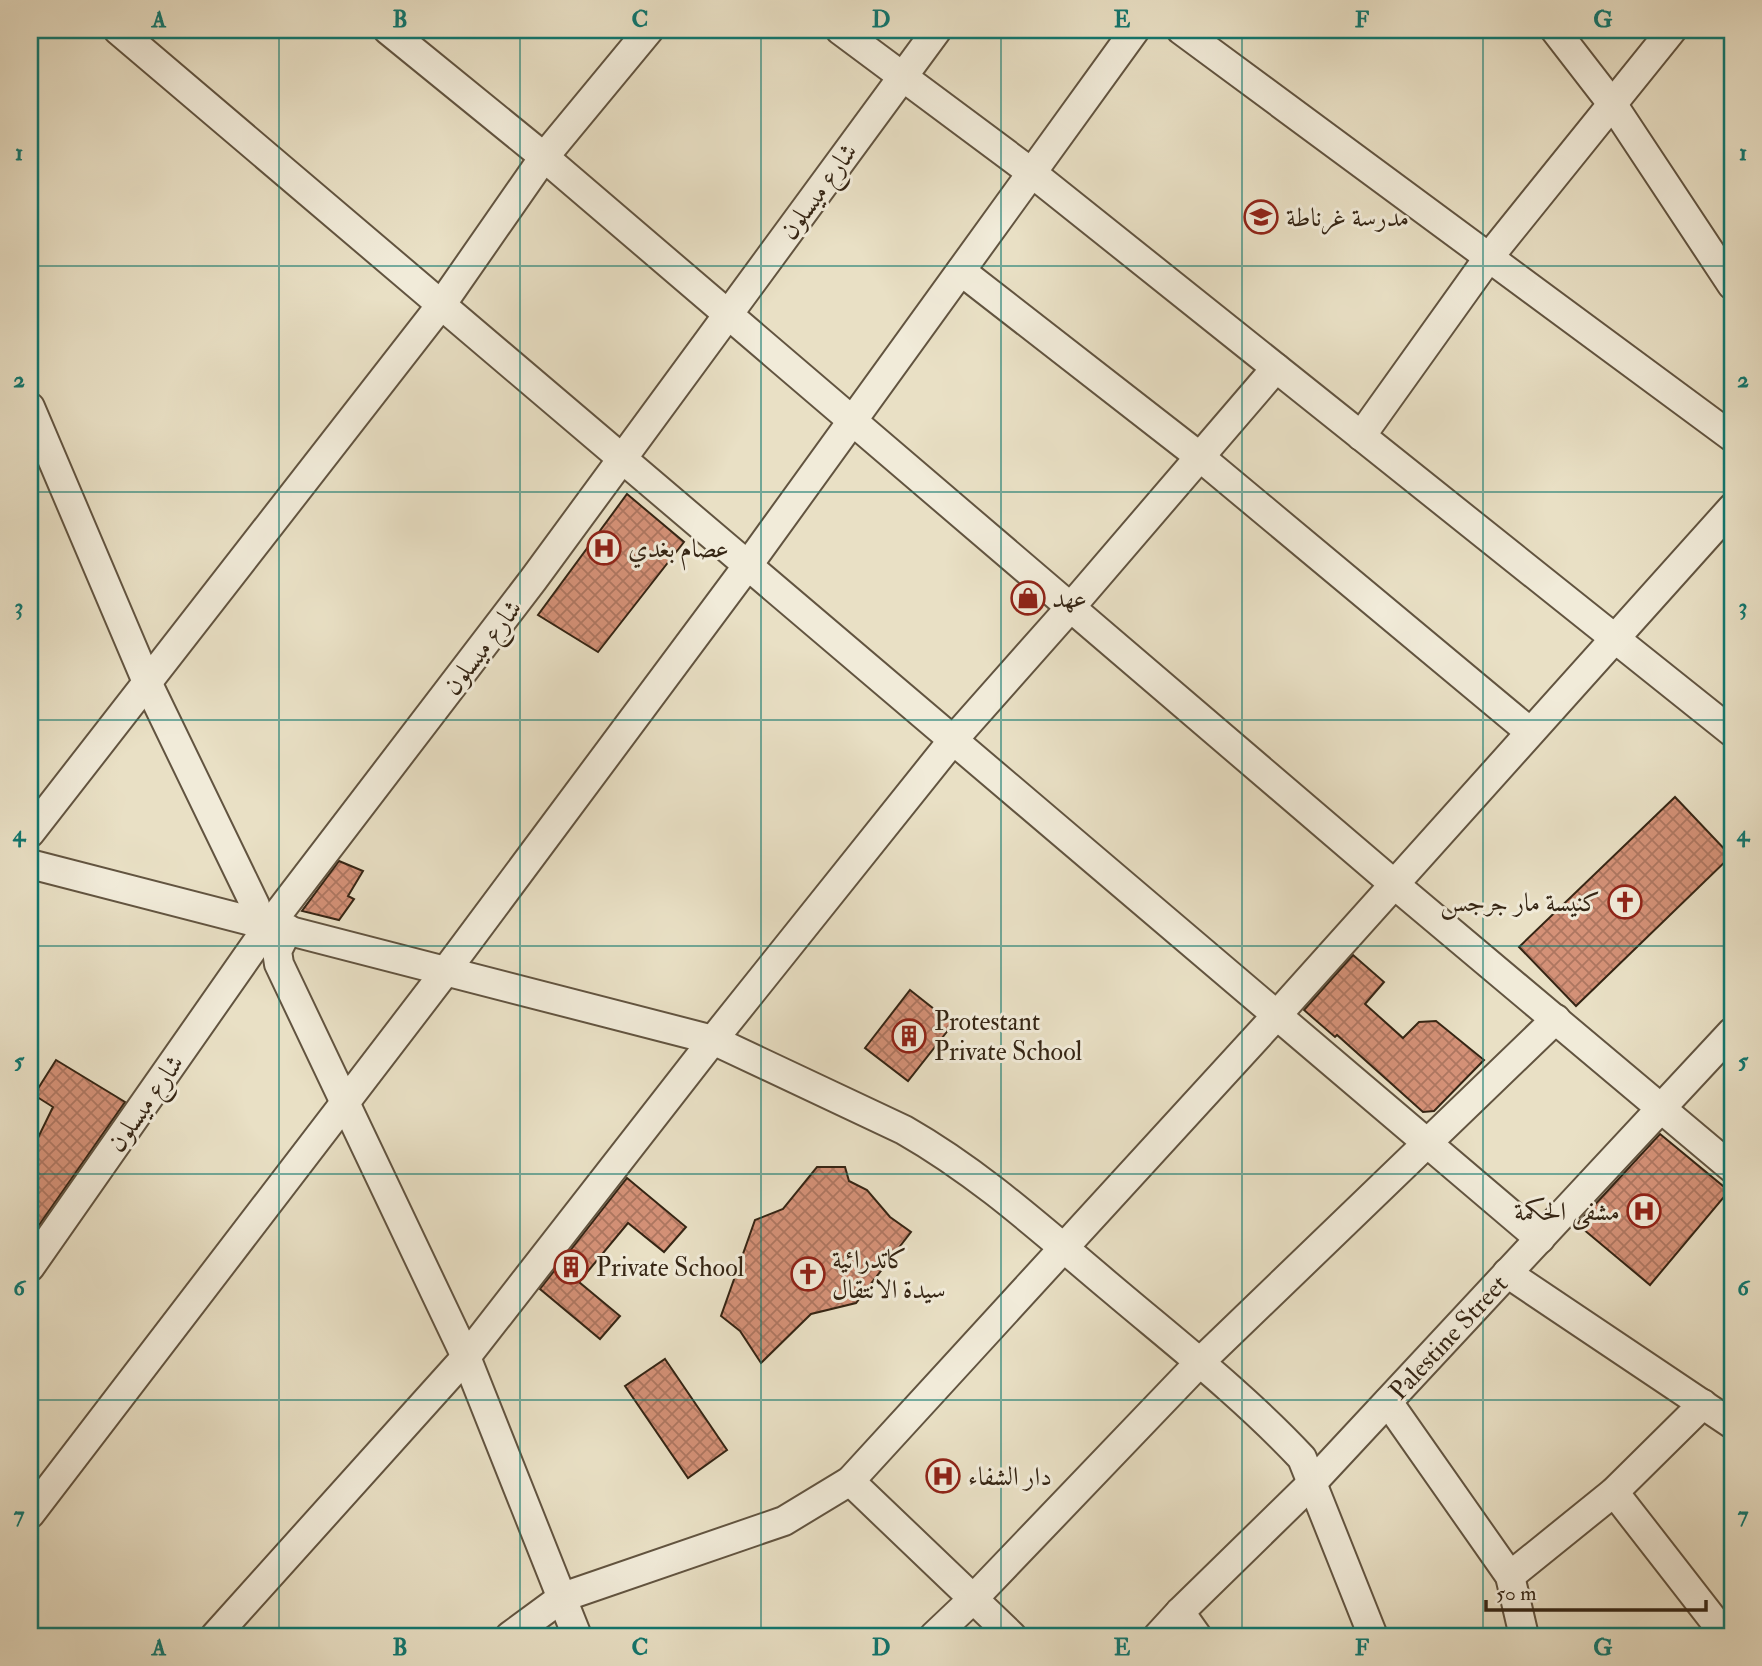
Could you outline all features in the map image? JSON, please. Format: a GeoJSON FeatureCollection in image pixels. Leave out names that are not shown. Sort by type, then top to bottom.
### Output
{"type":"FeatureCollection","features":[{"type":"Feature","properties":{"kind":"street"},"geometry":{"type":"LineString","coordinates":[[119,30],[1540,1239]]}},
{"type":"Feature","properties":{"kind":"street"},"geometry":{"type":"LineString","coordinates":[[388,30],[544,157],[1394,884],[1732,1168]]}},
{"type":"Feature","properties":{"kind":"street"},"geometry":{"type":"LineString","coordinates":[[30,833],[441,305],[544,157],[649,30]]}},
{"type":"Feature","properties":{"kind":"street"},"geometry":{"type":"LineString","coordinates":[[840,30],[1032,173],[1732,732]]}},
{"type":"Feature","properties":{"kind":"street","name":"شارع ميسلون"},"geometry":{"type":"LineString","coordinates":[[30,1267],[271,925],[533,580],[937,30]]}},
{"type":"Feature","properties":{"kind":"street"},"geometry":{"type":"LineString","coordinates":[[30,1514],[446,972],[748,565],[1135,30]]}},
{"type":"Feature","properties":{"kind":"street"},"geometry":{"type":"LineString","coordinates":[[1181,30],[1732,437]]}},
{"type":"Feature","properties":{"kind":"street"},"geometry":{"type":"LineString","coordinates":[[1555,30],[1613,105],[1732,285]]}},
{"type":"Feature","properties":{"kind":"street"},"geometry":{"type":"LineString","coordinates":[[1361,436],[1489,257],[1672,30]]}},
{"type":"Feature","properties":{"kind":"street"},"geometry":{"type":"LineString","coordinates":[[961,271],[1200,457],[1530,732]]}},
{"type":"Feature","properties":{"kind":"street"},"geometry":{"type":"LineString","coordinates":[[215,1636],[466,1357],[713,1040],[953,740],[1276,368]]}},
{"type":"Feature","properties":{"kind":"street"},"geometry":{"type":"LineString","coordinates":[[30,407],[147,682],[255,905],[256,913],[271,925],[279,964],[466,1357],[577,1636]]}},
{"type":"Feature","properties":{"kind":"street"},"geometry":{"type":"LineString","coordinates":[[510,1636],[563,1597],[784,1521],[850,1481],[1277,1015],[1732,508]]}},
{"type":"Feature","properties":{"kind":"street"},"geometry":{"type":"LineString","coordinates":[[30,864],[713,1040],[933,1146],[986,1183],[1200,1362],[1303,1458],[1373,1636]]}},
{"type":"Feature","properties":{"kind":"street"},"geometry":{"type":"LineString","coordinates":[[934,1636],[973,1599],[1200,1362],[1556,1019]]}},
{"type":"Feature","properties":{"kind":"street","name":"Palestine Street"},"geometry":{"type":"LineString","coordinates":[[1158,1636],[1312,1483],[1732,1032]]}},
{"type":"Feature","properties":{"kind":"street"},"geometry":{"type":"LineString","coordinates":[[1507,1273],[1732,1424]]}},
{"type":"Feature","properties":{"kind":"street"},"geometry":{"type":"LineString","coordinates":[[1388,1402],[1510,1576],[1524,1636]]}},
{"type":"Feature","properties":{"kind":"street"},"geometry":{"type":"LineString","coordinates":[[1510,1576],[1614,1492],[1703,1404]]}},
{"type":"Feature","properties":{"kind":"street"},"geometry":{"type":"LineString","coordinates":[[850,1481],[1012,1636]]}},
{"type":"Feature","properties":{"kind":"street"},"geometry":{"type":"LineString","coordinates":[[1614,1492],[1726,1636]]}},
{"type":"Feature","properties":{"kind":"street"},"geometry":{"type":"LineString","coordinates":[[1180,1612],[1197,1636]]}},
{"type":"Feature","properties":{"kind":"building"},"geometry":{"type":"Polygon","coordinates":[[[627,494],[684,542],[598,652],[538,615],[627,494]]]}},
{"type":"Feature","properties":{"kind":"building","name":"كنيسة مار جرجس"},"geometry":{"type":"Polygon","coordinates":[[[1675,797],[1731,856],[1576,1006],[1519,947],[1675,797]]]}},
{"type":"Feature","properties":{"kind":"building"},"geometry":{"type":"Polygon","coordinates":[[[339,861],[363,871],[348,896],[354,899],[339,920],[302,911],[339,861]]]}},
{"type":"Feature","properties":{"kind":"building"},"geometry":{"type":"Polygon","coordinates":[[[1353,955],[1384,982],[1365,1004],[1403,1038],[1419,1022],[1436,1021],[1484,1060],[1434,1111],[1423,1112],[1337,1035],[1335,1037],[1304,1010],[1353,955]]]}},
{"type":"Feature","properties":{"kind":"building","name":"Protestant Private School"},"geometry":{"type":"Polygon","coordinates":[[[910,990],[953,1024],[908,1081],[865,1048],[910,990]]]}},
{"type":"Feature","properties":{"kind":"building"},"geometry":{"type":"Polygon","coordinates":[[[56,1060],[125,1102],[30,1238],[30,1154],[53,1107],[34,1095],[56,1060]]]}},
{"type":"Feature","properties":{"kind":"building"},"geometry":{"type":"Polygon","coordinates":[[[1660,1134],[1729,1191],[1650,1285],[1577,1224],[1660,1134]]]}},
{"type":"Feature","properties":{"kind":"building","name":"كاتدرائية سيدة الانتقال"},"geometry":{"type":"Polygon","coordinates":[[[817,1167],[845,1167],[849,1181],[867,1190],[890,1217],[911,1232],[856,1303],[811,1314],[761,1363],[740,1331],[721,1316],[755,1220],[783,1209],[817,1167]]]}},
{"type":"Feature","properties":{"kind":"building","name":"Private School"},"geometry":{"type":"Polygon","coordinates":[[[627,1178],[686,1227],[664,1252],[628,1223],[579,1282],[620,1316],[600,1339],[540,1289],[627,1178]]]}},
{"type":"Feature","properties":{"kind":"building"},"geometry":{"type":"Polygon","coordinates":[[[665,1359],[727,1450],[688,1478],[625,1386],[665,1359]]]}},
{"type":"Feature","properties":{"kind":"place","name":"مدرسة غرناطة"},"geometry":{"type":"Point","coordinates":[1261,217]}},
{"type":"Feature","properties":{"kind":"place","name":"عصام بغدي"},"geometry":{"type":"Point","coordinates":[604,548]}},
{"type":"Feature","properties":{"kind":"place","name":"عهد"},"geometry":{"type":"Point","coordinates":[1028,598]}},
{"type":"Feature","properties":{"kind":"place","name":"كنيسة مار جرجس"},"geometry":{"type":"Point","coordinates":[1625,902]}},
{"type":"Feature","properties":{"kind":"place","name":"Protestant Private School"},"geometry":{"type":"Point","coordinates":[909,1036]}},
{"type":"Feature","properties":{"kind":"place","name":"مشفى الحكمة"},"geometry":{"type":"Point","coordinates":[1644,1211]}},
{"type":"Feature","properties":{"kind":"place","name":"Private School"},"geometry":{"type":"Point","coordinates":[571,1267]}},
{"type":"Feature","properties":{"kind":"place","name":"كاتدرائية سيدة الانتقال"},"geometry":{"type":"Point","coordinates":[808,1274]}},
{"type":"Feature","properties":{"kind":"place","name":"دار الشفاء"},"geometry":{"type":"Point","coordinates":[943,1476]}}]}
